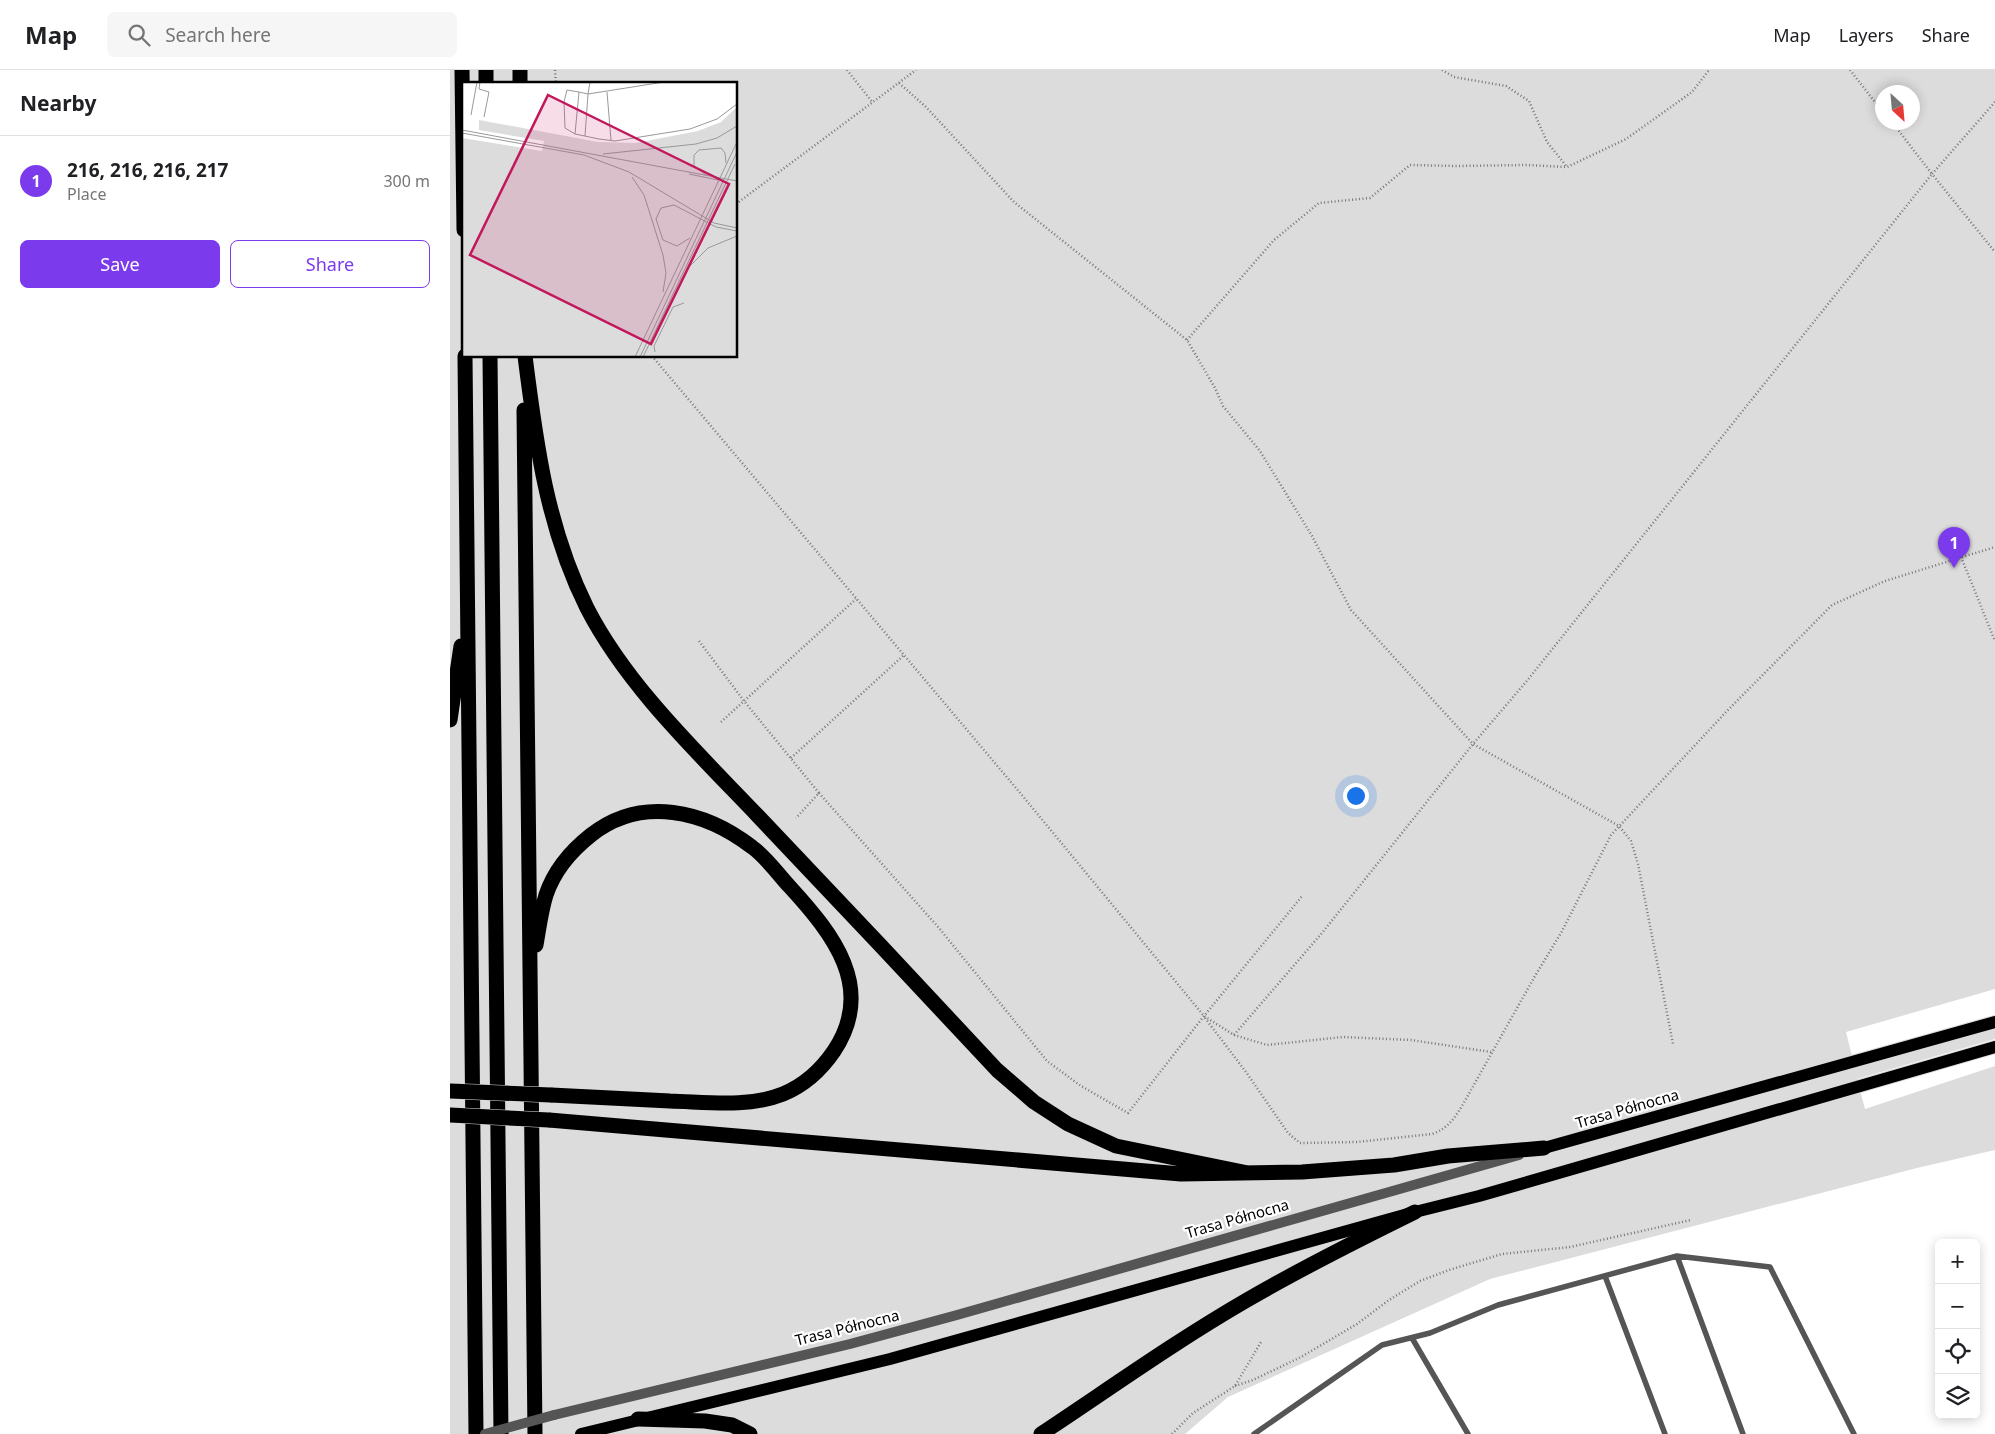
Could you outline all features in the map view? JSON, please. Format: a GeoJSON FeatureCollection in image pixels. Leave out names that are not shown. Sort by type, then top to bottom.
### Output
{"type":"FeatureCollection","features":[{"type":"Feature","properties":{"kind":"highway"},"geometry":{"type":"LineString","coordinates":[[465,358],[476,1434]]}},
{"type":"Feature","properties":{"kind":"highway"},"geometry":{"type":"LineString","coordinates":[[490,358],[501,1434]]}},
{"type":"Feature","properties":{"kind":"highway"},"geometry":{"type":"LineString","coordinates":[[524,358],[535,1434]]}},
{"type":"Feature","properties":{"kind":"highway"},"geometry":{"type":"LineString","coordinates":[[524,358],[538,454],[548,500],[564,555],[588,608],[614,652],[666,718],[997,1070],[1034,1102],[1068,1124],[1116,1146],[1248,1173]]}},
{"type":"Feature","properties":{"kind":"highway"},"geometry":{"type":"LineString","coordinates":[[450,720],[468,600]]}},
{"type":"Feature","properties":{"kind":"highway"},"geometry":{"type":"LineString","coordinates":[[450,1091],[724,1103],[760,1101],[784,1094],[806,1082],[823,1068],[843,1038],[851,1012],[851,990],[846,969],[838,948],[816,915],[753,848],[717,824],[681,812],[650,811],[621,818],[599,829],[576,847],[556,873],[546,894],[530,973]]}},
{"type":"Feature","properties":{"kind":"highway"},"geometry":{"type":"LineString","coordinates":[[450,1115],[550,1120],[1181,1174],[1302,1172],[1394,1165],[1448,1156],[1544,1148]]}},
{"type":"Feature","properties":{"kind":"highway"},"geometry":{"type":"LineString","coordinates":[[1041,1434],[1186,1337],[1245,1301],[1321,1258],[1415,1212]]}},
{"type":"Feature","properties":{"kind":"highway"},"geometry":{"type":"LineString","coordinates":[[638,1419],[705,1421],[732,1425],[750,1434]]}},
{"type":"Feature","properties":{"kind":"main road","name":"Trasa Północna"},"geometry":{"type":"LineString","coordinates":[[1544,1148],[1995,1022]]}},
{"type":"Feature","properties":{"kind":"main road"},"geometry":{"type":"LineString","coordinates":[[581,1434],[638,1419],[808,1381],[890,1359],[1415,1212],[1479,1196],[1995,1047]]}},
{"type":"Feature","properties":{"kind":"street","name":"Trasa Północna"},"geometry":{"type":"LineString","coordinates":[[485,1434],[554,1415],[850,1344],[1544,1148]]}},
{"type":"Feature","properties":{"kind":"lane"},"geometry":{"type":"LineString","coordinates":[[1677,1256],[1743,1434]]}},
{"type":"Feature","properties":{"kind":"lane"},"geometry":{"type":"LineString","coordinates":[[1254,1434],[1382,1344],[1430,1333],[1498,1305],[1677,1256],[1770,1267],[1854,1434]]}},
{"type":"Feature","properties":{"kind":"lane"},"geometry":{"type":"LineString","coordinates":[[1604,1276],[1665,1434]]}},
{"type":"Feature","properties":{"kind":"lane"},"geometry":{"type":"LineString","coordinates":[[1412,1338],[1468,1434]]}},
{"type":"Feature","properties":{"kind":"path"},"geometry":{"type":"LineString","coordinates":[[847,70],[873,103]]}},
{"type":"Feature","properties":{"kind":"path"},"geometry":{"type":"LineString","coordinates":[[738,203],[916,70]]}},
{"type":"Feature","properties":{"kind":"path"},"geometry":{"type":"LineString","coordinates":[[1442,70],[1454,77],[1506,86],[1529,101],[1547,142],[1568,167]]}},
{"type":"Feature","properties":{"kind":"path"},"geometry":{"type":"LineString","coordinates":[[1187,340],[1274,240],[1319,202],[1370,198],[1410,165],[1568,167],[1626,139],[1692,92],[1709,70]]}},
{"type":"Feature","properties":{"kind":"path"},"geometry":{"type":"LineString","coordinates":[[1850,70],[1875,102]]}},
{"type":"Feature","properties":{"kind":"path"},"geometry":{"type":"LineString","coordinates":[[898,84],[926,107],[1014,202],[1187,340],[1215,388],[1223,406],[1260,451],[1312,536],[1351,610],[1473,744],[1620,826],[1631,841],[1638,864],[1673,1044]]}},
{"type":"Feature","properties":{"kind":"path"},"geometry":{"type":"LineString","coordinates":[[1234,1035],[1322,933],[1932,174],[1995,102]]}},
{"type":"Feature","properties":{"kind":"path"},"geometry":{"type":"LineString","coordinates":[[1898,130],[1995,252]]}},
{"type":"Feature","properties":{"kind":"path"},"geometry":{"type":"LineString","coordinates":[[654,358],[904,654],[1204,1016],[1288,1133],[1300,1143],[1357,1142],[1432,1134],[1442,1130],[1452,1121],[1462,1106],[1491,1052],[1561,933],[1611,836],[1728,711],[1832,604],[1885,581],[1995,547]]}},
{"type":"Feature","properties":{"kind":"path"},"geometry":{"type":"LineString","coordinates":[[1961,557],[1995,641]]}},
{"type":"Feature","properties":{"kind":"path"},"geometry":{"type":"LineString","coordinates":[[721,722],[856,599]]}},
{"type":"Feature","properties":{"kind":"path"},"geometry":{"type":"LineString","coordinates":[[699,641],[790,758],[939,928],[1047,1061],[1081,1086],[1128,1114],[1204,1016],[1303,895]]}},
{"type":"Feature","properties":{"kind":"path"},"geometry":{"type":"LineString","coordinates":[[790,758],[904,654]]}},
{"type":"Feature","properties":{"kind":"path"},"geometry":{"type":"LineString","coordinates":[[796,818],[819,793]]}},
{"type":"Feature","properties":{"kind":"path"},"geometry":{"type":"LineString","coordinates":[[1204,1016],[1234,1035],[1267,1045],[1343,1037],[1411,1040],[1491,1052]]}},
{"type":"Feature","properties":{"kind":"path"},"geometry":{"type":"LineString","coordinates":[[1172,1434],[1193,1413],[1235,1386],[1253,1380],[1301,1357],[1357,1324],[1389,1300],[1420,1281],[1502,1254],[1570,1247],[1691,1220]]}},
{"type":"Feature","properties":{"kind":"path"},"geometry":{"type":"LineString","coordinates":[[1235,1386],[1261,1342]]}},
{"type":"Feature","properties":{"kind":"shaded area"},"geometry":{"type":"Polygon","coordinates":[[[450,70],[1995,70],[1995,989],[1846,1032],[1855,1068],[1995,1028],[1995,1039],[1857,1079],[1865,1109],[1995,1066],[1995,1150],[1917,1168],[1490,1279],[1228,1397],[1185,1434],[450,1434],[450,70]]]}},
{"type":"Feature","properties":{"kind":"place","name":"216, 216, 216, 217"},"geometry":{"type":"Point","coordinates":[1954,568]}}]}
